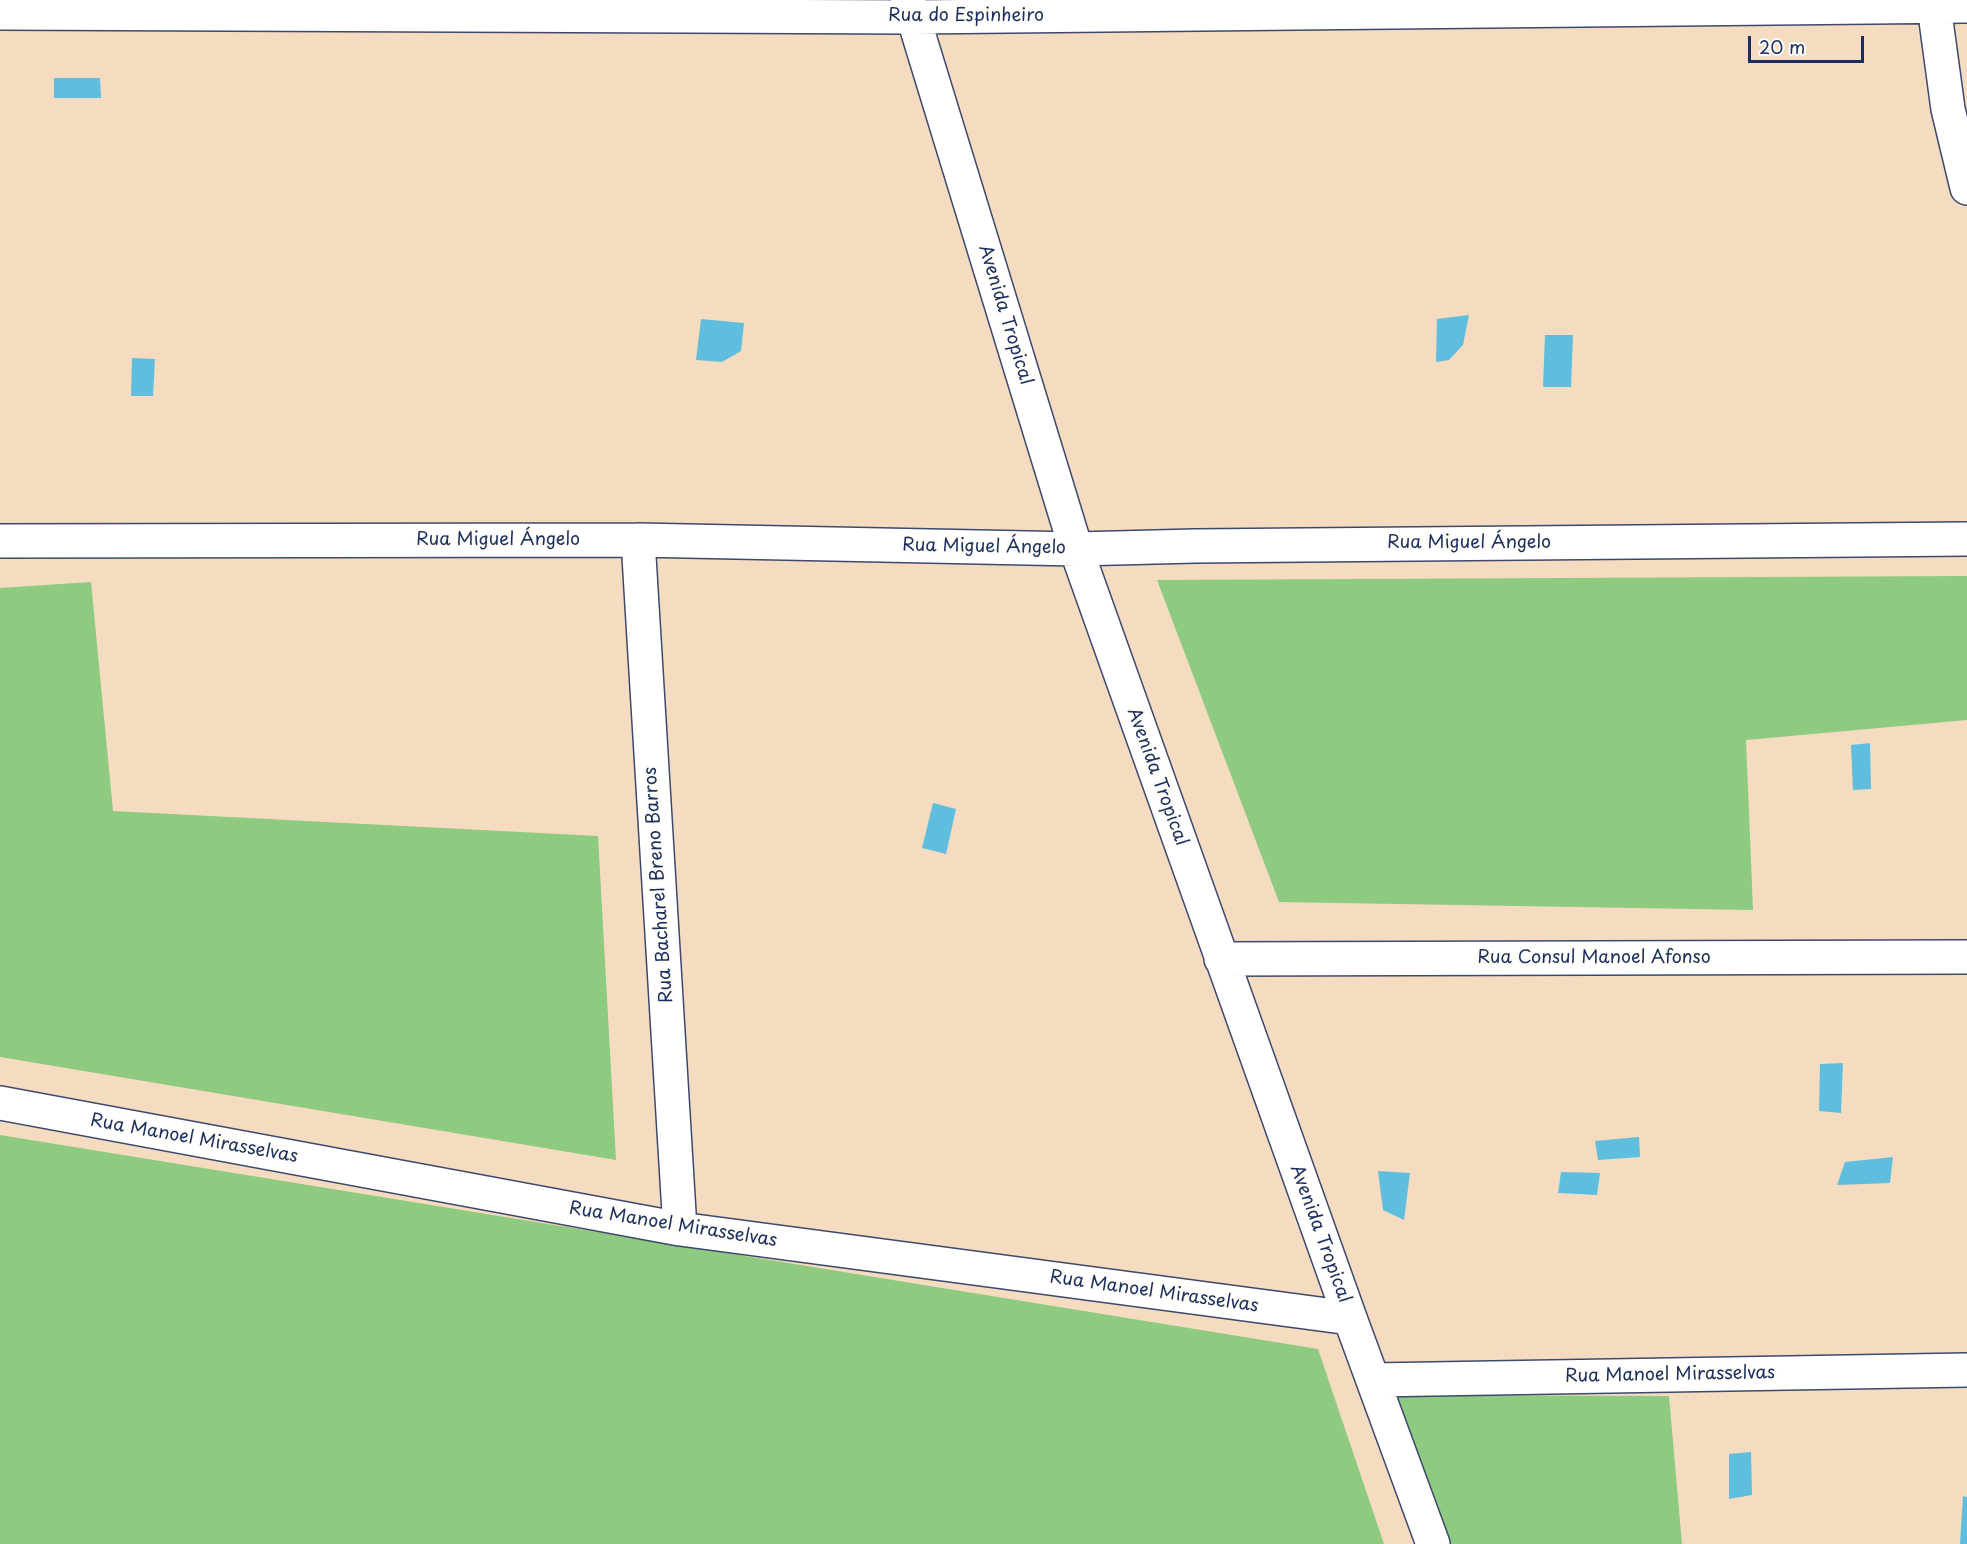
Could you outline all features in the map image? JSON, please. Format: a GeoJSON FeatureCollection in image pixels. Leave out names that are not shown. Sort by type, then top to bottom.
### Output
{"type":"FeatureCollection","features":[{"type":"Feature","properties":{"kind":"street"},"geometry":{"type":"LineString","coordinates":[[1934,6],[1948,109],[1967,188]]}},
{"type":"Feature","properties":{"kind":"street","name":"Rua do Espinheiro"},"geometry":{"type":"LineString","coordinates":[[0,13],[1967,6]]}},
{"type":"Feature","properties":{"kind":"street","name":"Avenida Tropical"},"geometry":{"type":"LineString","coordinates":[[911,9],[1076,549],[1221,959],[1433,1544]]}},
{"type":"Feature","properties":{"kind":"street","name":"Rua Miguel Ángelo"},"geometry":{"type":"LineString","coordinates":[[0,542],[638,540],[1076,549],[1963,533]]}},
{"type":"Feature","properties":{"kind":"street","name":"Rua Bacharel Breno Barros"},"geometry":{"type":"LineString","coordinates":[[638,540],[681,1229]]}},
{"type":"Feature","properties":{"kind":"street","name":"Rua Consul Manoel Afonso"},"geometry":{"type":"LineString","coordinates":[[1221,959],[1967,957]]}},
{"type":"Feature","properties":{"kind":"street","name":"Rua Manoel Mirasselvas"},"geometry":{"type":"LineString","coordinates":[[0,1103],[681,1229],[1350,1318]]}},
{"type":"Feature","properties":{"kind":"street","name":"Rua Manoel Mirasselvas"},"geometry":{"type":"LineString","coordinates":[[1373,1380],[1967,1370]]}},
{"type":"Feature","properties":{"kind":"green space"},"geometry":{"type":"Polygon","coordinates":[[[1967,576],[1967,720],[1746,740],[1753,910],[1279,902],[1157,580],[1967,576]]]}},
{"type":"Feature","properties":{"kind":"green space"},"geometry":{"type":"Polygon","coordinates":[[[91,582],[113,811],[598,836],[616,1160],[0,1057],[0,588],[91,582]]]}},
{"type":"Feature","properties":{"kind":"green space"},"geometry":{"type":"Polygon","coordinates":[[[0,1135],[1318,1349],[1384,1544],[0,1544],[0,1135]]]}},
{"type":"Feature","properties":{"kind":"green space"},"geometry":{"type":"Polygon","coordinates":[[[1382,1395],[1669,1396],[1682,1544],[1448,1544],[1382,1395]]]}},
{"type":"Feature","properties":{"kind":"water"},"geometry":{"type":"Polygon","coordinates":[[[54,78],[100,78],[101,98],[54,98],[54,78]]]}},
{"type":"Feature","properties":{"kind":"water"},"geometry":{"type":"Polygon","coordinates":[[[1469,315],[1463,345],[1449,360],[1436,362],[1437,319],[1469,315]]]}},
{"type":"Feature","properties":{"kind":"water"},"geometry":{"type":"Polygon","coordinates":[[[701,319],[744,323],[741,351],[722,362],[696,360],[701,319]]]}},
{"type":"Feature","properties":{"kind":"water"},"geometry":{"type":"Polygon","coordinates":[[[1545,335],[1573,335],[1571,387],[1543,387],[1545,335]]]}},
{"type":"Feature","properties":{"kind":"water"},"geometry":{"type":"Polygon","coordinates":[[[132,358],[155,359],[153,396],[131,396],[132,358]]]}},
{"type":"Feature","properties":{"kind":"water"},"geometry":{"type":"Polygon","coordinates":[[[1870,743],[1871,789],[1853,790],[1851,745],[1870,743]]]}},
{"type":"Feature","properties":{"kind":"water"},"geometry":{"type":"Polygon","coordinates":[[[933,803],[956,809],[946,854],[922,848],[933,803]]]}},
{"type":"Feature","properties":{"kind":"water"},"geometry":{"type":"Polygon","coordinates":[[[1843,1063],[1841,1113],[1819,1111],[1820,1064],[1843,1063]]]}},
{"type":"Feature","properties":{"kind":"water"},"geometry":{"type":"Polygon","coordinates":[[[1639,1137],[1640,1157],[1598,1160],[1595,1141],[1639,1137]]]}},
{"type":"Feature","properties":{"kind":"water"},"geometry":{"type":"Polygon","coordinates":[[[1893,1157],[1890,1183],[1837,1185],[1845,1162],[1893,1157]]]}},
{"type":"Feature","properties":{"kind":"water"},"geometry":{"type":"Polygon","coordinates":[[[1378,1171],[1410,1173],[1404,1220],[1383,1210],[1378,1171]]]}},
{"type":"Feature","properties":{"kind":"water"},"geometry":{"type":"Polygon","coordinates":[[[1561,1172],[1600,1173],[1597,1195],[1558,1193],[1561,1172]]]}},
{"type":"Feature","properties":{"kind":"water"},"geometry":{"type":"Polygon","coordinates":[[[1751,1452],[1752,1495],[1729,1499],[1729,1454],[1751,1452]]]}},
{"type":"Feature","properties":{"kind":"water"},"geometry":{"type":"Polygon","coordinates":[[[1963,1496],[1967,1497],[1967,1544],[1960,1544],[1963,1496]]]}}]}
